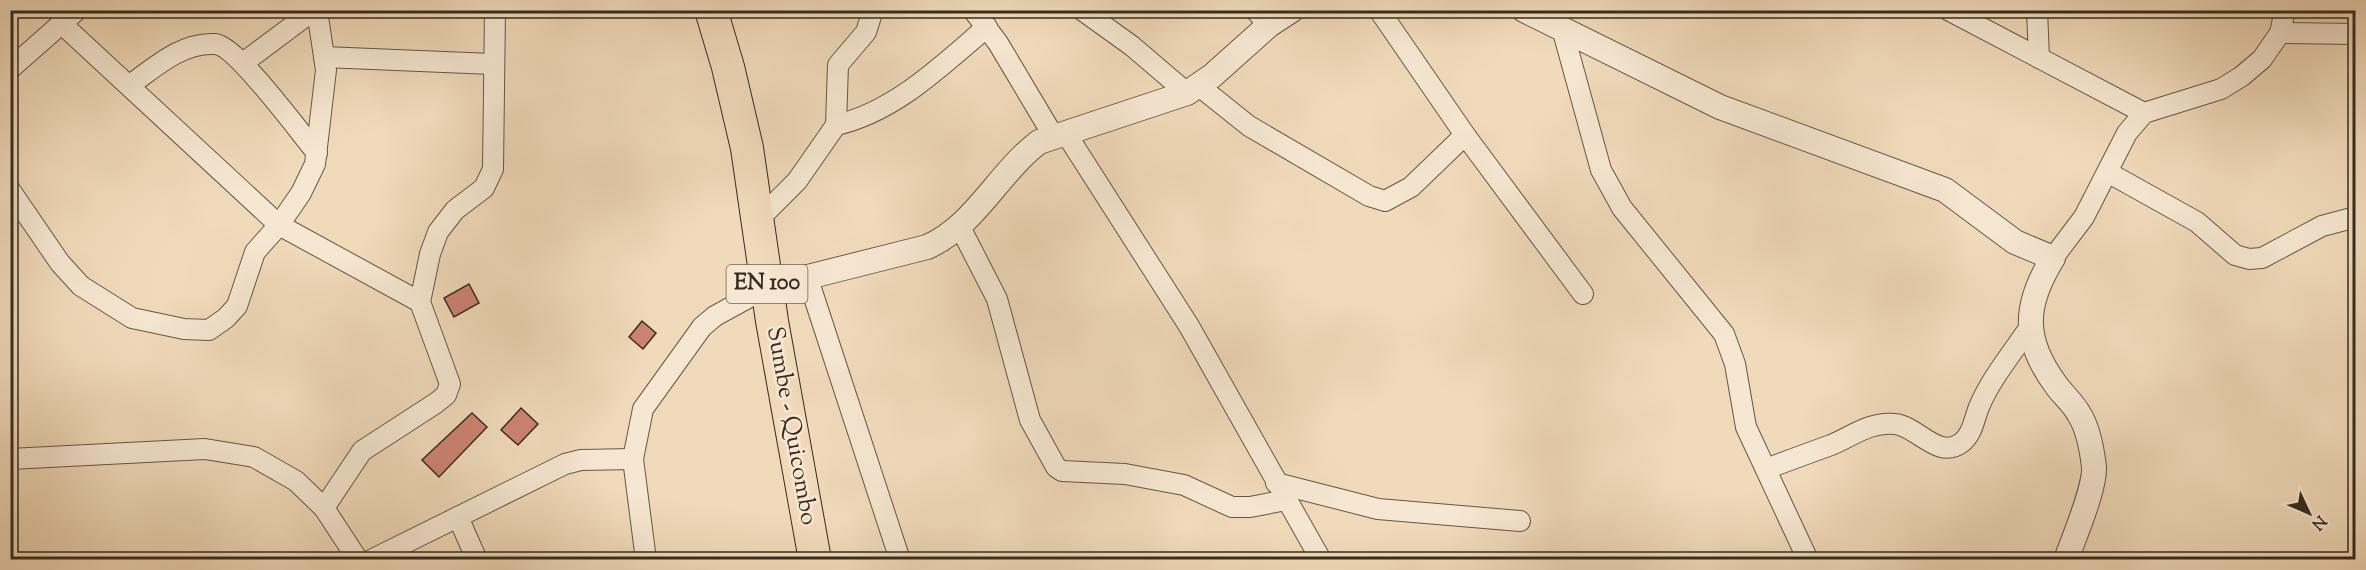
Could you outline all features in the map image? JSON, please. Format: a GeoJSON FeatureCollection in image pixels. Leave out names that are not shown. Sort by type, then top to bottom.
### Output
{"type":"FeatureCollection","features":[{"type":"Feature","properties":{"kind":"main road","name":"Sumbe - Quicombo"},"geometry":{"type":"LineString","coordinates":[[711,10],[728,67],[747,148],[757,222],[815,560]]}},
{"type":"Feature","properties":{"kind":"street"},"geometry":{"type":"LineString","coordinates":[[10,69],[78,10]]}},
{"type":"Feature","properties":{"kind":"street"},"geometry":{"type":"LineString","coordinates":[[10,190],[60,263],[81,286],[132,318],[184,329],[208,330],[226,318],[237,306],[255,252],[279,225],[310,176],[317,153],[325,85],[324,57],[316,10],[243,63]]}},
{"type":"Feature","properties":{"kind":"street"},"geometry":{"type":"LineString","coordinates":[[324,508],[362,452],[446,394],[450,384],[448,373],[420,302],[430,254],[438,232],[455,210],[484,188],[493,169],[492,64],[495,10]]}},
{"type":"Feature","properties":{"kind":"street"},"geometry":{"type":"LineString","coordinates":[[757,222],[797,181],[836,125],[838,65],[866,32],[873,10]]}},
{"type":"Feature","properties":{"kind":"street"},"geometry":{"type":"LineString","coordinates":[[973,10],[987,27],[1189,326],[1321,560]]}},
{"type":"Feature","properties":{"kind":"street"},"geometry":{"type":"LineString","coordinates":[[1082,10],[1249,126],[1369,196],[1385,201],[1411,187],[1465,135]]}},
{"type":"Feature","properties":{"kind":"street"},"geometry":{"type":"LineString","coordinates":[[646,560],[633,459],[643,409],[702,327],[715,316],[768,287],[927,247],[945,239],[960,227],[1019,157],[1039,142],[1193,89],[1262,18],[1292,10]]}},
{"type":"Feature","properties":{"kind":"street"},"geometry":{"type":"LineString","coordinates":[[1379,10],[1465,135],[1583,294]]}},
{"type":"Feature","properties":{"kind":"street"},"geometry":{"type":"LineString","coordinates":[[1524,10],[1656,78],[1720,107],[1945,190],[2015,242],[2053,258]]}},
{"type":"Feature","properties":{"kind":"street"},"geometry":{"type":"LineString","coordinates":[[1948,10],[2144,113]]}},
{"type":"Feature","properties":{"kind":"street"},"geometry":{"type":"LineString","coordinates":[[2037,10],[2039,58]]}},
{"type":"Feature","properties":{"kind":"street"},"geometry":{"type":"LineString","coordinates":[[2066,560],[2085,505],[2094,469],[2088,436],[2080,414],[2038,358],[2031,325],[2034,292],[2053,258],[2084,217],[2109,173],[2127,133],[2144,113],[2222,89],[2262,59],[2280,33],[2285,10]]}},
{"type":"Feature","properties":{"kind":"street"},"geometry":{"type":"LineString","coordinates":[[63,25],[279,225],[420,302]]}},
{"type":"Feature","properties":{"kind":"street"},"geometry":{"type":"LineString","coordinates":[[836,125],[859,120],[918,85],[987,27]]}},
{"type":"Feature","properties":{"kind":"street"},"geometry":{"type":"LineString","coordinates":[[1562,28],[1601,170],[1622,208],[1724,334],[1735,364],[1746,427],[1808,560]]}},
{"type":"Feature","properties":{"kind":"street"},"geometry":{"type":"LineString","coordinates":[[2280,33],[2355,34]]}},
{"type":"Feature","properties":{"kind":"street"},"geometry":{"type":"LineString","coordinates":[[130,85],[174,53],[204,44],[217,44],[228,48],[243,63],[317,153]]}},
{"type":"Feature","properties":{"kind":"street"},"geometry":{"type":"LineString","coordinates":[[324,57],[492,64]]}},
{"type":"Feature","properties":{"kind":"street"},"geometry":{"type":"LineString","coordinates":[[2109,173],[2197,222],[2235,255],[2249,259],[2262,258],[2322,226],[2355,217]]}},
{"type":"Feature","properties":{"kind":"street"},"geometry":{"type":"LineString","coordinates":[[960,227],[997,299],[1030,420],[1056,467],[1062,471],[1125,474],[1184,485],[1232,507],[1250,507],[1281,491],[1378,509],[1520,521]]}},
{"type":"Feature","properties":{"kind":"street"},"geometry":{"type":"LineString","coordinates":[[807,276],[900,560]]}},
{"type":"Feature","properties":{"kind":"street"},"geometry":{"type":"LineString","coordinates":[[1766,469],[1834,444],[1857,430],[1890,423],[1905,427],[1940,446],[1950,448],[1962,443],[1970,433],[1986,393],[2031,325]]}},
{"type":"Feature","properties":{"kind":"street"},"geometry":{"type":"LineString","coordinates":[[10,459],[205,449],[254,457],[296,481],[324,508],[358,560]]}},
{"type":"Feature","properties":{"kind":"street"},"geometry":{"type":"LineString","coordinates":[[371,560],[565,464],[580,460],[633,459]]}},
{"type":"Feature","properties":{"kind":"street"},"geometry":{"type":"LineString","coordinates":[[458,517],[477,560]]}},
{"type":"Feature","properties":{"kind":"building"},"geometry":{"type":"Polygon","coordinates":[[[469,284],[479,303],[454,317],[444,298],[469,284]]]}},
{"type":"Feature","properties":{"kind":"building"},"geometry":{"type":"Polygon","coordinates":[[[642,321],[656,333],[643,349],[629,337],[642,321]]]}},
{"type":"Feature","properties":{"kind":"building"},"geometry":{"type":"Polygon","coordinates":[[[521,408],[538,424],[518,445],[501,430],[521,408]]]}},
{"type":"Feature","properties":{"kind":"building"},"geometry":{"type":"Polygon","coordinates":[[[472,413],[487,427],[439,477],[422,460],[472,413]]]}}]}
